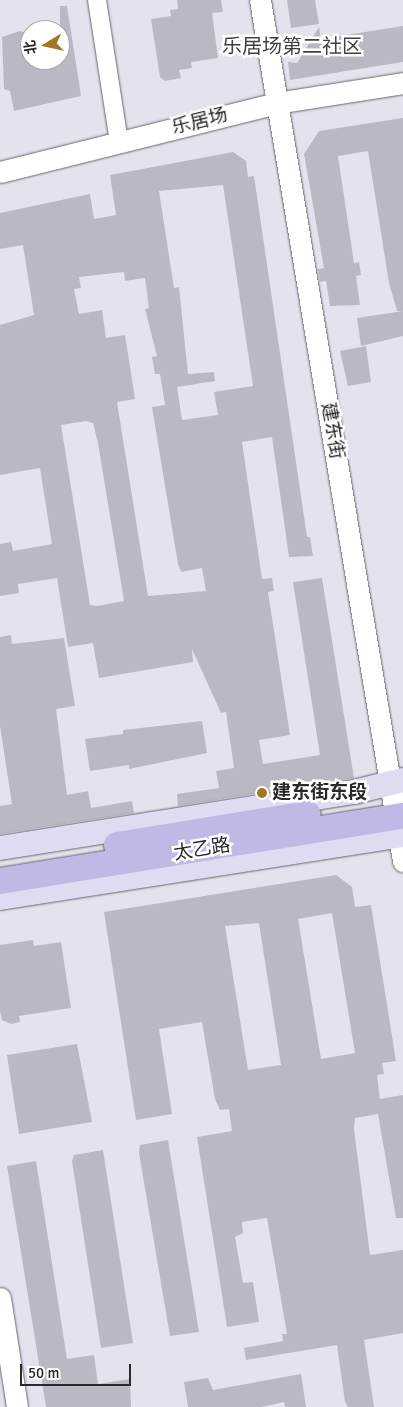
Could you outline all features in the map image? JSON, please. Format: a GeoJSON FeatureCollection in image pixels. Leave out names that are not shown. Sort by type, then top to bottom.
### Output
{"type":"FeatureCollection","features":[{"type":"Feature","properties":{"kind":"main road"},"geometry":{"type":"LineString","coordinates":[[0,848],[399,808]]}},
{"type":"Feature","properties":{"kind":"main road"},"geometry":{"type":"LineString","coordinates":[[0,898],[399,808]]}},
{"type":"Feature","properties":{"kind":"main road","name":"太乙路"},"geometry":{"type":"LineString","coordinates":[[0,864],[399,808]]}},
{"type":"Feature","properties":{"kind":"main road","name":"太乙路"},"geometry":{"type":"LineString","coordinates":[[0,881],[399,808]]}},
{"type":"Feature","properties":{"kind":"street"},"geometry":{"type":"LineString","coordinates":[[97,0],[119,142]]}},
{"type":"Feature","properties":{"kind":"street","name":"建东街"},"geometry":{"type":"LineString","coordinates":[[260,0],[276,103],[399,808],[403,861]]}},
{"type":"Feature","properties":{"kind":"street","name":"乐居场"},"geometry":{"type":"LineString","coordinates":[[0,172],[276,103],[403,83]]}},
{"type":"Feature","properties":{"kind":"street"},"geometry":{"type":"LineString","coordinates":[[0,1298],[18,1407]]}},
{"type":"Feature","properties":{"kind":"building"},"geometry":{"type":"Polygon","coordinates":[[[177,0],[221,0],[223,12],[212,13],[218,58],[191,62],[192,68],[179,70],[181,78],[165,81],[160,77],[151,19],[171,16],[170,10],[178,9],[177,0]]]}},
{"type":"Feature","properties":{"kind":"building"},"geometry":{"type":"Polygon","coordinates":[[[287,0],[315,0],[319,24],[291,28],[287,0]]]}},
{"type":"Feature","properties":{"kind":"building"},"geometry":{"type":"Polygon","coordinates":[[[60,6],[67,6],[69,20],[60,20],[60,6]]]}},
{"type":"Feature","properties":{"kind":"building"},"geometry":{"type":"Polygon","coordinates":[[[70,25],[81,96],[14,111],[10,91],[4,89],[2,37],[20,31],[20,70],[70,70],[70,25]]]}},
{"type":"Feature","properties":{"kind":"building"},"geometry":{"type":"Polygon","coordinates":[[[403,26],[403,62],[290,80],[288,62],[297,63],[319,27],[321,39],[403,26]]]}},
{"type":"Feature","properties":{"kind":"building"},"geometry":{"type":"Polygon","coordinates":[[[403,118],[403,311],[397,311],[389,283],[368,151],[338,156],[354,263],[359,262],[361,275],[356,276],[360,305],[330,306],[326,281],[320,282],[318,269],[324,268],[304,154],[319,131],[403,118]]]}},
{"type":"Feature","properties":{"kind":"building"},"geometry":{"type":"Polygon","coordinates":[[[233,152],[246,161],[248,177],[254,176],[307,537],[310,537],[313,556],[289,557],[272,437],[242,442],[262,579],[272,578],[274,591],[268,592],[290,735],[259,740],[263,764],[320,755],[293,582],[322,578],[354,778],[178,806],[177,794],[219,788],[216,771],[234,768],[226,712],[221,713],[192,649],[193,662],[99,678],[93,643],[68,647],[57,578],[18,584],[19,593],[0,596],[0,544],[11,542],[13,551],[52,544],[40,468],[0,475],[0,325],[34,315],[23,245],[0,249],[0,213],[90,194],[94,219],[116,215],[110,175],[233,152]],[[223,185],[159,191],[174,288],[179,287],[188,374],[214,372],[215,381],[177,387],[182,420],[218,415],[214,392],[253,386],[223,185]],[[124,272],[79,277],[81,288],[74,289],[79,314],[102,310],[106,338],[125,335],[135,399],[117,402],[148,596],[206,591],[202,568],[181,572],[178,564],[152,407],[165,405],[160,374],[155,374],[152,357],[157,356],[145,309],[149,308],[145,278],[125,281],[124,272]],[[86,421],[61,425],[90,605],[97,606],[124,601],[93,423],[86,421]]]}},
{"type":"Feature","properties":{"kind":"building"},"geometry":{"type":"Polygon","coordinates":[[[403,311],[403,336],[361,346],[357,318],[403,311]]]}},
{"type":"Feature","properties":{"kind":"building"},"geometry":{"type":"Polygon","coordinates":[[[366,346],[371,382],[348,386],[340,351],[366,346]]]}},
{"type":"Feature","properties":{"kind":"building"},"geometry":{"type":"Polygon","coordinates":[[[11,635],[12,644],[64,638],[75,706],[56,709],[67,795],[88,791],[91,808],[132,801],[134,813],[0,834],[0,806],[12,804],[0,726],[0,637],[11,635]]]}},
{"type":"Feature","properties":{"kind":"building"},"geometry":{"type":"Polygon","coordinates":[[[202,721],[207,753],[129,769],[129,765],[90,771],[85,739],[123,734],[123,730],[202,721]]]}},
{"type":"Feature","properties":{"kind":"building"},"geometry":{"type":"Polygon","coordinates":[[[336,875],[352,887],[355,907],[371,905],[396,1061],[382,1063],[384,1074],[377,1075],[380,1099],[403,1095],[403,1218],[396,1218],[378,1114],[355,1118],[354,1129],[370,1255],[403,1250],[403,1333],[364,1340],[374,1407],[348,1407],[345,1402],[337,1345],[246,1360],[244,1348],[283,1341],[282,1334],[287,1334],[267,1218],[242,1222],[243,1233],[235,1237],[243,1283],[253,1282],[259,1322],[227,1327],[197,1137],[232,1131],[229,1109],[220,1110],[215,1099],[202,1022],[159,1029],[172,1114],[136,1120],[104,912],[336,875]],[[332,913],[298,919],[321,1059],[355,1053],[332,913]],[[259,923],[225,926],[248,1070],[281,1065],[259,923]]]}},
{"type":"Feature","properties":{"kind":"building"},"geometry":{"type":"Polygon","coordinates":[[[33,940],[34,946],[61,942],[71,1008],[19,1016],[20,1022],[11,1024],[2,1020],[0,1011],[0,945],[33,940]]]}},
{"type":"Feature","properties":{"kind":"building"},"geometry":{"type":"Polygon","coordinates":[[[77,1044],[92,1122],[19,1134],[7,1055],[77,1044]]]}},
{"type":"Feature","properties":{"kind":"building"},"geometry":{"type":"Polygon","coordinates":[[[168,1140],[199,1332],[170,1336],[139,1153],[140,1145],[168,1140]]]}},
{"type":"Feature","properties":{"kind":"building"},"geometry":{"type":"Polygon","coordinates":[[[103,1150],[133,1343],[101,1348],[72,1161],[74,1155],[103,1150]]]}},
{"type":"Feature","properties":{"kind":"building"},"geometry":{"type":"Polygon","coordinates":[[[36,1161],[67,1359],[94,1355],[98,1384],[130,1379],[131,1407],[46,1407],[7,1166],[36,1161]]]}},
{"type":"Feature","properties":{"kind":"building"},"geometry":{"type":"Polygon","coordinates":[[[301,1374],[306,1407],[285,1407],[284,1402],[262,1407],[188,1407],[184,1382],[208,1378],[213,1390],[301,1374]]]}},
{"type":"Feature","properties":{"kind":"place","name":"建东街东段"},"geometry":{"type":"Point","coordinates":[262,793]}},
{"type":"Feature","properties":{"kind":"district","name":"乐居场第二社区"},"geometry":{"type":"Point","coordinates":[292,46]}}]}
